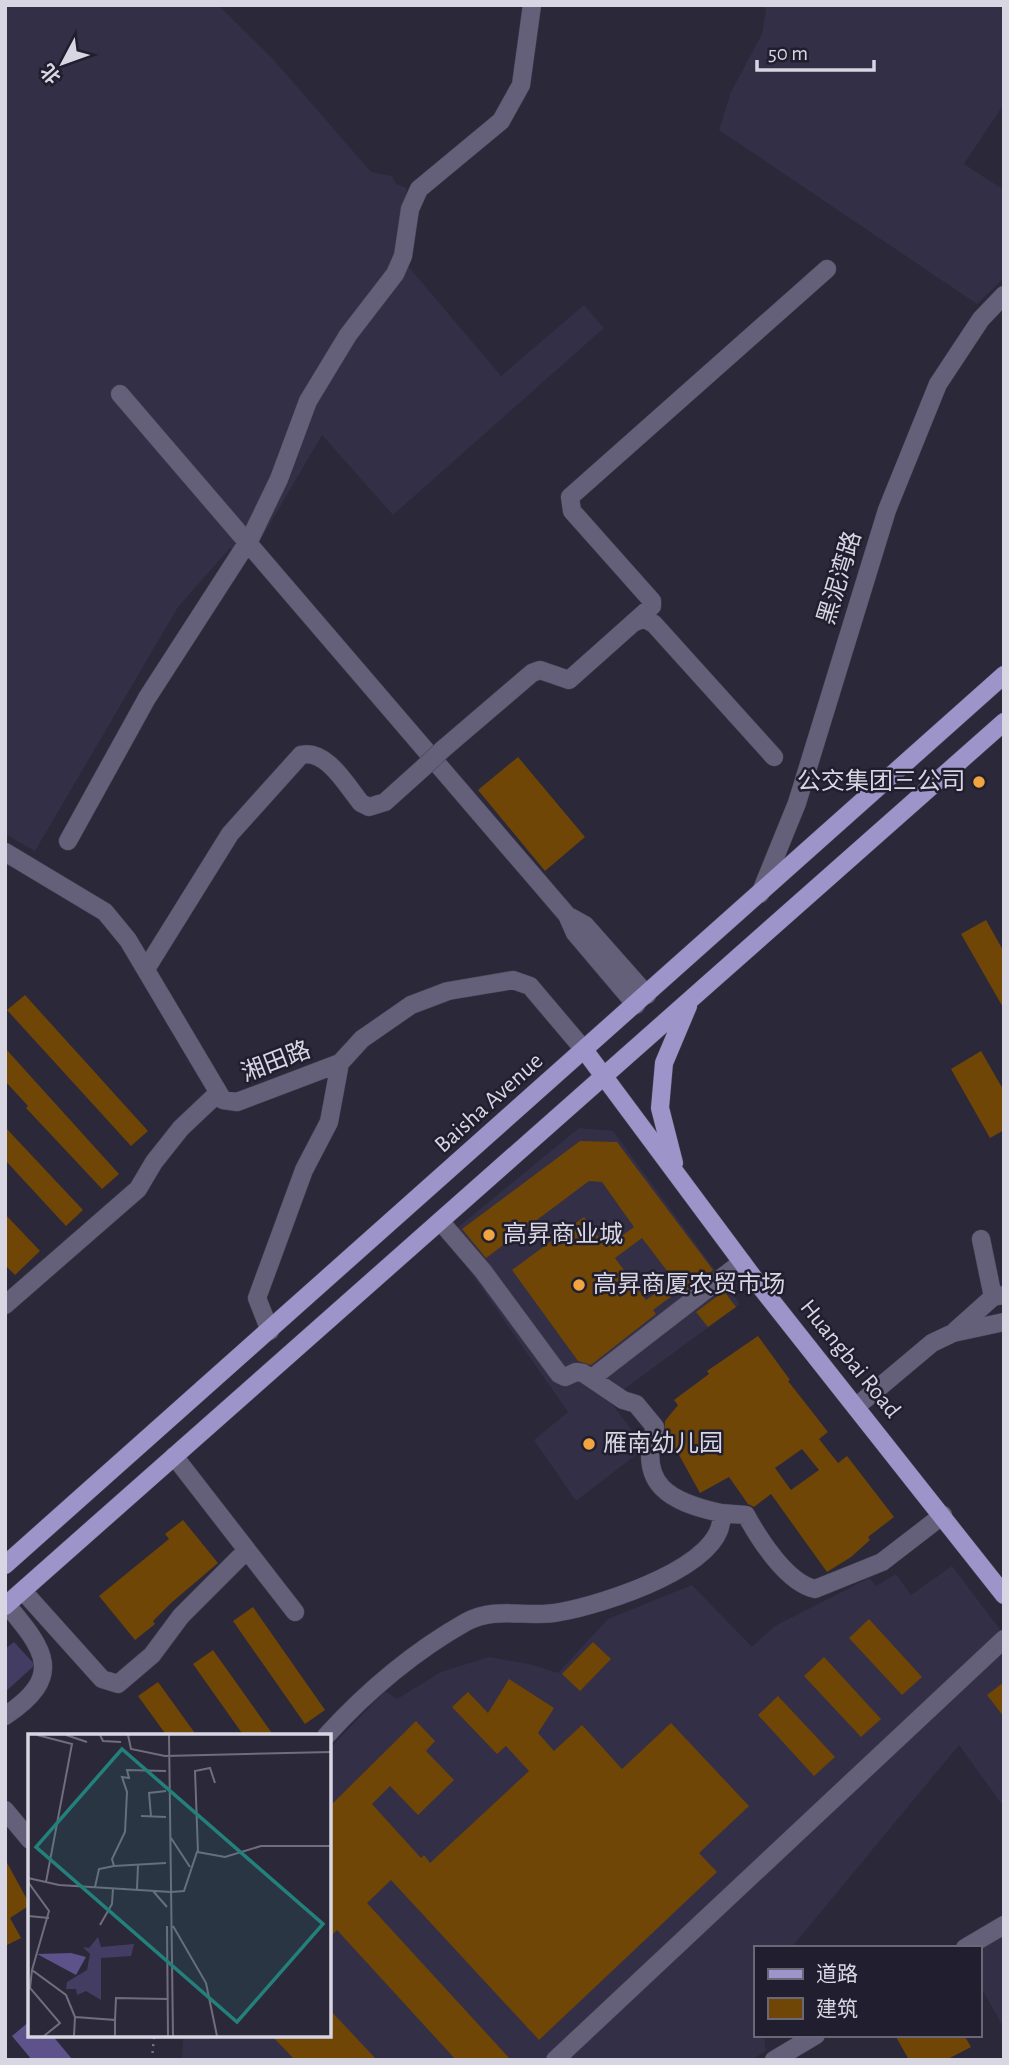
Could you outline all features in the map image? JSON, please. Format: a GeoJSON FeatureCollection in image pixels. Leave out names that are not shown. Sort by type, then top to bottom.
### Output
{"type":"FeatureCollection","features":[{"type":"Feature","properties":{"kind":"main road","name":"Baisha Avenue"},"geometry":{"type":"LineString","coordinates":[[5,1565],[271,1331],[1004,675]]}},
{"type":"Feature","properties":{"kind":"main road"},"geometry":{"type":"LineString","coordinates":[[6,1605],[1004,722]]}},
{"type":"Feature","properties":{"kind":"main road"},"geometry":{"type":"LineString","coordinates":[[677,1174],[660,1108],[664,1063],[693,997]]}},
{"type":"Feature","properties":{"kind":"main road","name":"Huangbai Road"},"geometry":{"type":"LineString","coordinates":[[585,1051],[742,1262],[1004,1595]]}},
{"type":"Feature","properties":{"kind":"street"},"geometry":{"type":"LineString","coordinates":[[68,841],[147,698],[247,543],[279,479],[308,401],[348,335],[395,274],[403,256],[410,209],[419,189],[501,121],[521,85],[532,5]]}},
{"type":"Feature","properties":{"kind":"street"},"geometry":{"type":"LineString","coordinates":[[146,969],[230,834],[301,755],[308,753],[323,758],[361,803],[369,807],[385,802],[532,673],[540,670],[569,680],[652,606],[652,601],[572,510],[570,498],[827,269]]}},
{"type":"Feature","properties":{"kind":"street","name":"黑泥湾路"},"geometry":{"type":"LineString","coordinates":[[760,894],[797,803],[887,510],[938,384],[981,318],[1004,295]]}},
{"type":"Feature","properties":{"kind":"street"},"geometry":{"type":"LineString","coordinates":[[120,394],[567,915],[584,925],[642,1000]]}},
{"type":"Feature","properties":{"kind":"street"},"geometry":{"type":"LineString","coordinates":[[633,623],[644,618],[650,621],[774,757]]}},
{"type":"Feature","properties":{"kind":"street","name":"湘田路"},"geometry":{"type":"LineString","coordinates":[[5,852],[105,912],[128,940],[223,1100],[237,1102],[340,1063],[362,1039],[411,1005],[448,991],[513,979],[530,986],[585,1051]]}},
{"type":"Feature","properties":{"kind":"street"},"geometry":{"type":"LineString","coordinates":[[271,1331],[257,1298],[304,1170],[329,1122],[340,1063]]}},
{"type":"Feature","properties":{"kind":"street"},"geometry":{"type":"LineString","coordinates":[[5,1305],[138,1189],[153,1162],[181,1128],[217,1094]]}},
{"type":"Feature","properties":{"kind":"street"},"geometry":{"type":"LineString","coordinates":[[440,1222],[483,1271],[557,1373],[565,1377],[579,1371],[623,1400],[636,1404],[650,1419],[655,1427],[647,1458],[654,1475],[667,1493],[691,1507],[746,1515],[761,1542],[805,1587],[815,1589],[882,1562],[943,1516]]}},
{"type":"Feature","properties":{"kind":"street"},"geometry":{"type":"LineString","coordinates":[[953,1333],[999,1296],[981,1239]]}},
{"type":"Feature","properties":{"kind":"street"},"geometry":{"type":"LineString","coordinates":[[592,1378],[742,1262]]}},
{"type":"Feature","properties":{"kind":"street"},"geometry":{"type":"LineString","coordinates":[[857,1406],[932,1343],[953,1333],[1004,1322]]}},
{"type":"Feature","properties":{"kind":"street"},"geometry":{"type":"LineString","coordinates":[[174,1457],[295,1612]]}},
{"type":"Feature","properties":{"kind":"street"},"geometry":{"type":"LineString","coordinates":[[328,1734],[366,1692],[468,1621],[503,1611],[558,1613],[661,1578],[694,1560],[714,1542],[722,1520],[721,1513]]}},
{"type":"Feature","properties":{"kind":"street"},"geometry":{"type":"LineString","coordinates":[[23,1591],[103,1679],[118,1684],[152,1655],[181,1616],[247,1550]]}},
{"type":"Feature","properties":{"kind":"street"},"geometry":{"type":"LineString","coordinates":[[5,1716],[29,1696],[43,1672],[39,1645],[6,1605]]}},
{"type":"Feature","properties":{"kind":"street"},"geometry":{"type":"LineString","coordinates":[[555,2060],[1004,1639]]}},
{"type":"Feature","properties":{"kind":"street"},"geometry":{"type":"LineString","coordinates":[[5,1810],[28,1838]]}},
{"type":"Feature","properties":{"kind":"street"},"geometry":{"type":"LineString","coordinates":[[968,1946],[1004,1925]]}},
{"type":"Feature","properties":{"kind":"street"},"geometry":{"type":"LineString","coordinates":[[774,2060],[813,2037]]}},
{"type":"Feature","properties":{"kind":"path"},"geometry":{"type":"LineString","coordinates":[[152,2060],[154,2037]]}},
{"type":"Feature","properties":{"kind":"shaded area"},"geometry":{"type":"Polygon","coordinates":[[[5,5],[218,5],[272,58],[371,172],[392,176],[396,184],[407,188],[397,253],[501,376],[584,305],[604,328],[393,515],[322,435],[251,556],[230,548],[178,607],[35,851],[5,834],[5,5]]]}},
{"type":"Feature","properties":{"kind":"shaded area"},"geometry":{"type":"Polygon","coordinates":[[[764,5],[1004,5],[1004,104],[964,164],[1004,190],[1004,278],[977,304],[719,130],[731,92],[762,34],[766,11],[764,5]]]}},
{"type":"Feature","properties":{"kind":"shaded area"},"geometry":{"type":"Polygon","coordinates":[[[579,1128],[613,1131],[740,1304],[620,1392],[611,1380],[600,1388],[645,1448],[576,1501],[534,1440],[568,1412],[446,1237],[579,1128]]]}},
{"type":"Feature","properties":{"kind":"shaded area"},"geometry":{"type":"Polygon","coordinates":[[[952,1566],[1004,1635],[1004,1807],[959,1745],[793,1946],[754,1946],[754,2037],[764,2037],[766,2051],[751,2060],[182,2060],[183,2037],[331,2037],[331,1747],[385,1691],[397,1699],[441,1672],[489,1657],[529,1664],[558,1673],[608,1619],[692,1585],[752,1647],[775,1626],[869,1578],[876,1586],[896,1574],[911,1595],[952,1566]]]}},
{"type":"Feature","properties":{"kind":"shaded area"},"geometry":{"type":"Polygon","coordinates":[[[14,1642],[35,1665],[5,1692],[5,1649],[14,1642]]]}},
{"type":"Feature","properties":{"kind":"shaded area"},"geometry":{"type":"Polygon","coordinates":[[[1004,1932],[1004,2028],[981,1988],[981,1947],[1004,1932]]]}},
{"type":"Feature","properties":{"kind":"shaded area"},"geometry":{"type":"Polygon","coordinates":[[[28,2023],[28,2037],[54,2037],[72,2059],[32,2060],[12,2036],[28,2023]]]}},
{"type":"Feature","properties":{"kind":"building"},"geometry":{"type":"Polygon","coordinates":[[[518,757],[585,837],[545,871],[478,790],[518,757]]]}},
{"type":"Feature","properties":{"kind":"building"},"geometry":{"type":"Polygon","coordinates":[[[986,920],[1004,952],[1004,1009],[961,934],[986,920]]]}},
{"type":"Feature","properties":{"kind":"building"},"geometry":{"type":"Polygon","coordinates":[[[25,995],[148,1131],[131,1146],[7,1010],[25,995]]]}},
{"type":"Feature","properties":{"kind":"building"},"geometry":{"type":"Polygon","coordinates":[[[5,1048],[119,1174],[102,1189],[26,1108],[28,1106],[5,1081],[5,1048]]]}},
{"type":"Feature","properties":{"kind":"building"},"geometry":{"type":"Polygon","coordinates":[[[981,1051],[1004,1091],[1004,1130],[990,1138],[951,1069],[981,1051]]]}},
{"type":"Feature","properties":{"kind":"building"},"geometry":{"type":"Polygon","coordinates":[[[5,1127],[83,1210],[66,1226],[5,1160],[5,1127]]]}},
{"type":"Feature","properties":{"kind":"building"},"geometry":{"type":"Polygon","coordinates":[[[580,1141],[617,1142],[713,1270],[683,1293],[680,1290],[653,1310],[656,1314],[591,1365],[578,1361],[512,1270],[584,1217],[606,1247],[634,1227],[602,1182],[589,1181],[486,1258],[462,1229],[580,1141]],[[642,1238],[615,1258],[646,1300],[674,1280],[642,1238]]]}},
{"type":"Feature","properties":{"kind":"building"},"geometry":{"type":"Polygon","coordinates":[[[5,1214],[40,1251],[15,1275],[5,1265],[5,1214]]]}},
{"type":"Feature","properties":{"kind":"building"},"geometry":{"type":"Polygon","coordinates":[[[724,1291],[736,1307],[708,1327],[696,1312],[724,1291]]]}},
{"type":"Feature","properties":{"kind":"building"},"geometry":{"type":"Polygon","coordinates":[[[758,1336],[790,1380],[788,1381],[828,1432],[819,1439],[838,1463],[847,1456],[894,1517],[868,1537],[870,1540],[851,1557],[827,1572],[771,1494],[754,1507],[748,1504],[729,1477],[700,1493],[678,1453],[664,1441],[665,1421],[678,1405],[674,1400],[709,1374],[707,1371],[758,1336]],[[802,1449],[775,1468],[791,1490],[819,1470],[802,1449]]]}},
{"type":"Feature","properties":{"kind":"building"},"geometry":{"type":"Polygon","coordinates":[[[183,1520],[218,1563],[171,1603],[153,1621],[155,1624],[135,1640],[99,1596],[169,1539],[165,1534],[183,1520]]]}},
{"type":"Feature","properties":{"kind":"building"},"geometry":{"type":"Polygon","coordinates":[[[253,1607],[325,1710],[305,1724],[233,1621],[253,1607]]]}},
{"type":"Feature","properties":{"kind":"building"},"geometry":{"type":"Polygon","coordinates":[[[869,1619],[922,1677],[902,1695],[849,1638],[869,1619]]]}},
{"type":"Feature","properties":{"kind":"building"},"geometry":{"type":"Polygon","coordinates":[[[593,1642],[611,1659],[580,1691],[562,1674],[593,1642]]]}},
{"type":"Feature","properties":{"kind":"building"},"geometry":{"type":"Polygon","coordinates":[[[213,1650],[273,1734],[243,1734],[193,1664],[213,1650]]]}},
{"type":"Feature","properties":{"kind":"building"},"geometry":{"type":"Polygon","coordinates":[[[824,1657],[881,1719],[861,1737],[804,1676],[824,1657]]]}},
{"type":"Feature","properties":{"kind":"building"},"geometry":{"type":"Polygon","coordinates":[[[509,1679],[554,1708],[538,1733],[554,1751],[582,1725],[622,1769],[671,1723],[749,1806],[699,1853],[717,1872],[539,2040],[391,1880],[367,1903],[511,2060],[456,2060],[337,1930],[331,1936],[331,1805],[416,1721],[435,1741],[426,1751],[454,1780],[418,1815],[390,1786],[372,1804],[421,1858],[424,1855],[430,1863],[529,1771],[506,1746],[497,1754],[452,1707],[468,1692],[488,1713],[509,1679]]]}},
{"type":"Feature","properties":{"kind":"building"},"geometry":{"type":"Polygon","coordinates":[[[158,1682],[196,1734],[166,1734],[138,1696],[158,1682]]]}},
{"type":"Feature","properties":{"kind":"building"},"geometry":{"type":"Polygon","coordinates":[[[1004,1682],[1004,1717],[987,1695],[1004,1682]]]}},
{"type":"Feature","properties":{"kind":"building"},"geometry":{"type":"Polygon","coordinates":[[[778,1696],[835,1757],[814,1776],[758,1715],[778,1696]]]}},
{"type":"Feature","properties":{"kind":"building"},"geometry":{"type":"Polygon","coordinates":[[[5,1859],[28,1901],[28,1906],[10,1918],[21,1938],[5,1946],[5,1859]]]}},
{"type":"Feature","properties":{"kind":"building"},"geometry":{"type":"Polygon","coordinates":[[[331,2011],[377,2060],[295,2060],[273,2037],[331,2037],[331,2011]]]}},
{"type":"Feature","properties":{"kind":"building"},"geometry":{"type":"Polygon","coordinates":[[[896,2037],[965,2037],[971,2047],[946,2060],[909,2060],[896,2037]]]}},
{"type":"Feature","properties":{"kind":"place","name":"公交集团三公司"},"geometry":{"type":"Point","coordinates":[979,782]}},
{"type":"Feature","properties":{"kind":"place","name":"高昇商业城"},"geometry":{"type":"Point","coordinates":[489,1235]}},
{"type":"Feature","properties":{"kind":"place","name":"高昇商厦农贸市场"},"geometry":{"type":"Point","coordinates":[579,1285]}},
{"type":"Feature","properties":{"kind":"place","name":"雁南幼儿园"},"geometry":{"type":"Point","coordinates":[589,1444]}}]}
